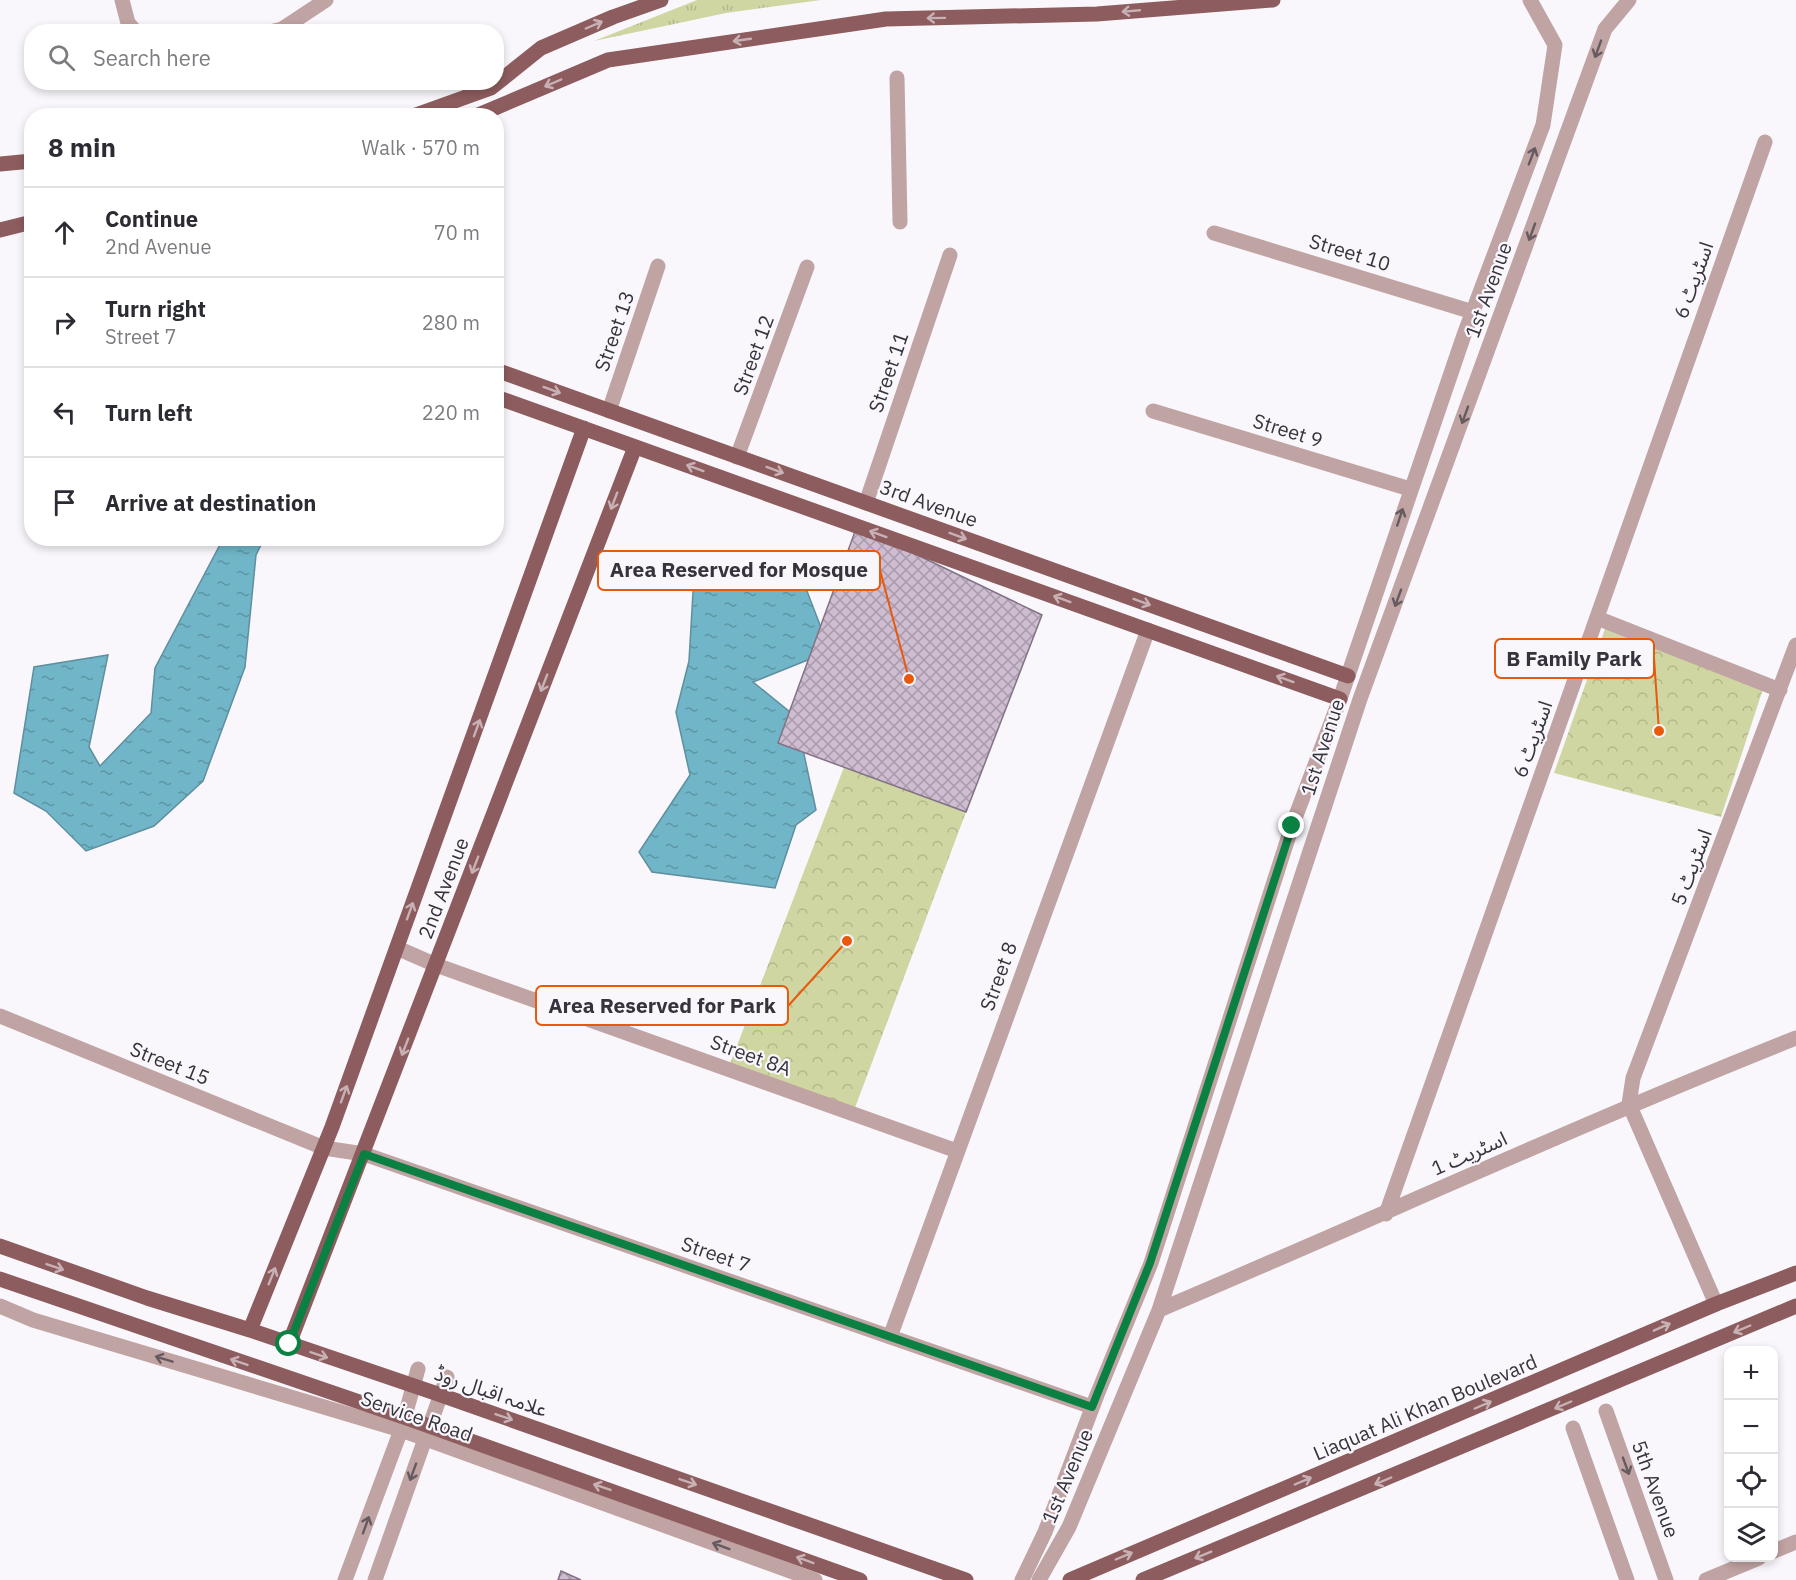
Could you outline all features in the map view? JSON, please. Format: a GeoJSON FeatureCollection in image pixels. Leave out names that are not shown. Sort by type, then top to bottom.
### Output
{"type":"FeatureCollection","features":[{"type":"Feature","properties":{"kind":"main road"},"geometry":{"type":"LineString","coordinates":[[504,78],[541,48],[613,17],[661,0]]}},
{"type":"Feature","properties":{"kind":"main road"},"geometry":{"type":"LineString","coordinates":[[495,108],[609,60],[886,19],[1097,14],[1273,0]]}},
{"type":"Feature","properties":{"kind":"main road"},"geometry":{"type":"LineString","coordinates":[[435,108],[485,90]]}},
{"type":"Feature","properties":{"kind":"main road"},"geometry":{"type":"LineString","coordinates":[[0,164],[24,162]]}},
{"type":"Feature","properties":{"kind":"main road"},"geometry":{"type":"LineString","coordinates":[[0,230],[24,224]]}},
{"type":"Feature","properties":{"kind":"main road","name":"3rd Avenue"},"geometry":{"type":"LineString","coordinates":[[504,373],[1348,676]]}},
{"type":"Feature","properties":{"kind":"main road"},"geometry":{"type":"LineString","coordinates":[[504,400],[1340,699]]}},
{"type":"Feature","properties":{"kind":"main road","name":"2nd Avenue"},"geometry":{"type":"LineString","coordinates":[[250,1330],[324,1149],[584,428]]}},
{"type":"Feature","properties":{"kind":"main road","name":"2nd Avenue"},"geometry":{"type":"LineString","coordinates":[[289,1344],[635,447]]}},
{"type":"Feature","properties":{"kind":"main road","name":"علامہ اقبال روڈ"},"geometry":{"type":"LineString","coordinates":[[0,1246],[136,1295],[250,1330],[414,1386],[966,1580]]}},
{"type":"Feature","properties":{"kind":"main road","name":"Liaquat Ali Khan Boulevard"},"geometry":{"type":"LineString","coordinates":[[1070,1580],[1716,1304],[1796,1273]]}},
{"type":"Feature","properties":{"kind":"main road"},"geometry":{"type":"LineString","coordinates":[[0,1279],[427,1433],[860,1580]]}},
{"type":"Feature","properties":{"kind":"main road"},"geometry":{"type":"LineString","coordinates":[[1143,1580],[1796,1306]]}},
{"type":"Feature","properties":{"kind":"street"},"geometry":{"type":"LineString","coordinates":[[122,0],[130,24]]}},
{"type":"Feature","properties":{"kind":"street"},"geometry":{"type":"LineString","coordinates":[[290,24],[326,0]]}},
{"type":"Feature","properties":{"kind":"street"},"geometry":{"type":"LineString","coordinates":[[1022,1580],[1046,1532],[1092,1407],[1150,1263],[1292,826],[1340,699],[1410,489],[1473,312],[1544,125],[1555,45],[1530,0]]}},
{"type":"Feature","properties":{"kind":"street","name":"1st Avenue"},"geometry":{"type":"LineString","coordinates":[[1039,1580],[1069,1527],[1159,1310],[1360,699],[1605,29],[1629,0]]}},
{"type":"Feature","properties":{"kind":"street"},"geometry":{"type":"LineString","coordinates":[[897,78],[900,222]]}},
{"type":"Feature","properties":{"kind":"street","name":"اسٹریٹ 6"},"geometry":{"type":"LineString","coordinates":[[1386,1214],[1765,142]]}},
{"type":"Feature","properties":{"kind":"street","name":"Street 10"},"geometry":{"type":"LineString","coordinates":[[1214,233],[1473,312]]}},
{"type":"Feature","properties":{"kind":"street","name":"Street 11"},"geometry":{"type":"LineString","coordinates":[[866,503],[950,255]]}},
{"type":"Feature","properties":{"kind":"street","name":"Street 13"},"geometry":{"type":"LineString","coordinates":[[609,411],[658,266]]}},
{"type":"Feature","properties":{"kind":"street","name":"Street 12"},"geometry":{"type":"LineString","coordinates":[[737,457],[807,267]]}},
{"type":"Feature","properties":{"kind":"street","name":"Street 9"},"geometry":{"type":"LineString","coordinates":[[1153,411],[1410,489]]}},
{"type":"Feature","properties":{"kind":"street"},"geometry":{"type":"LineString","coordinates":[[1597,618],[1780,690]]}},
{"type":"Feature","properties":{"kind":"street","name":"Street 8"},"geometry":{"type":"LineString","coordinates":[[890,1337],[1148,630]]}},
{"type":"Feature","properties":{"kind":"street","name":"اسٹریٹ 5"},"geometry":{"type":"LineString","coordinates":[[1629,1104],[1633,1078],[1796,645]]}},
{"type":"Feature","properties":{"kind":"street","name":"Street 8A"},"geometry":{"type":"LineString","coordinates":[[397,948],[436,965],[957,1150]]}},
{"type":"Feature","properties":{"kind":"street","name":"Street 15"},"geometry":{"type":"LineString","coordinates":[[0,1016],[324,1149]]}},
{"type":"Feature","properties":{"kind":"street","name":"اسٹریٹ 1"},"geometry":{"type":"LineString","coordinates":[[1159,1310],[1386,1214],[1629,1104],[1796,1038]]}},
{"type":"Feature","properties":{"kind":"street"},"geometry":{"type":"LineString","coordinates":[[1629,1104],[1716,1304]]}},
{"type":"Feature","properties":{"kind":"street","name":"Street 7"},"geometry":{"type":"LineString","coordinates":[[324,1149],[364,1154],[1092,1407]]}},
{"type":"Feature","properties":{"kind":"street","name":"Service Road"},"geometry":{"type":"LineString","coordinates":[[0,1306],[33,1320],[403,1424]]}},
{"type":"Feature","properties":{"kind":"street"},"geometry":{"type":"LineString","coordinates":[[345,1580],[403,1424],[418,1369]]}},
{"type":"Feature","properties":{"kind":"street"},"geometry":{"type":"LineString","coordinates":[[377,1579],[447,1377]]}},
{"type":"Feature","properties":{"kind":"street","name":"5th Avenue"},"geometry":{"type":"LineString","coordinates":[[1606,1411],[1666,1580]]}},
{"type":"Feature","properties":{"kind":"street"},"geometry":{"type":"LineString","coordinates":[[1573,1428],[1627,1580]]}},
{"type":"Feature","properties":{"kind":"street","name":"Service Road"},"geometry":{"type":"LineString","coordinates":[[427,1433],[815,1580]]}},
{"type":"Feature","properties":{"kind":"street"},"geometry":{"type":"LineString","coordinates":[[1778,1549],[1796,1542]]}},
{"type":"Feature","properties":{"kind":"street"},"geometry":{"type":"LineString","coordinates":[[1706,1580],[1747,1562]]}},
{"type":"Feature","properties":{"kind":"green space"},"geometry":{"type":"Polygon","coordinates":[[[697,0],[821,0],[726,13],[594,41],[697,0]]]}},
{"type":"Feature","properties":{"kind":"green space"},"geometry":{"type":"Polygon","coordinates":[[[1606,626],[1763,689],[1721,817],[1554,773],[1606,626]]]}},
{"type":"Feature","properties":{"kind":"green space"},"geometry":{"type":"Polygon","coordinates":[[[844,767],[966,812],[853,1113],[728,1069],[844,767]]]}},
{"type":"Feature","properties":{"kind":"water"},"geometry":{"type":"Polygon","coordinates":[[[219,546],[260,546],[256,555],[245,667],[203,781],[154,826],[86,851],[46,811],[14,793],[34,667],[108,655],[89,747],[100,766],[151,713],[155,668],[219,546]]]}},
{"type":"Feature","properties":{"kind":"water"},"geometry":{"type":"Polygon","coordinates":[[[695,558],[807,591],[830,651],[753,682],[796,717],[816,810],[796,825],[775,888],[652,872],[639,852],[690,775],[676,712],[689,661],[695,558]]]}},
{"type":"Feature","properties":{"kind":"building"},"geometry":{"type":"Polygon","coordinates":[[[857,526],[1042,615],[966,812],[778,743],[857,526]]]}},
{"type":"Feature","properties":{"kind":"building"},"geometry":{"type":"Polygon","coordinates":[[[561,1571],[581,1580],[558,1580],[561,1571]]]}},
{"type":"Feature","properties":{"kind":"place","name":"Area Reserved for Mosque"},"geometry":{"type":"Point","coordinates":[909,679]}},
{"type":"Feature","properties":{"kind":"place","name":"B Family Park"},"geometry":{"type":"Point","coordinates":[1659,731]}},
{"type":"Feature","properties":{"kind":"place","name":"Area Reserved for Park"},"geometry":{"type":"Point","coordinates":[847,941]}},
{"type":"Feature","properties":{"kind":"route"},"geometry":{"type":"LineString","coordinates":[[289,1344],[364,1154],[1092,1407],[1150,1263],[1292,826]]}}]}
